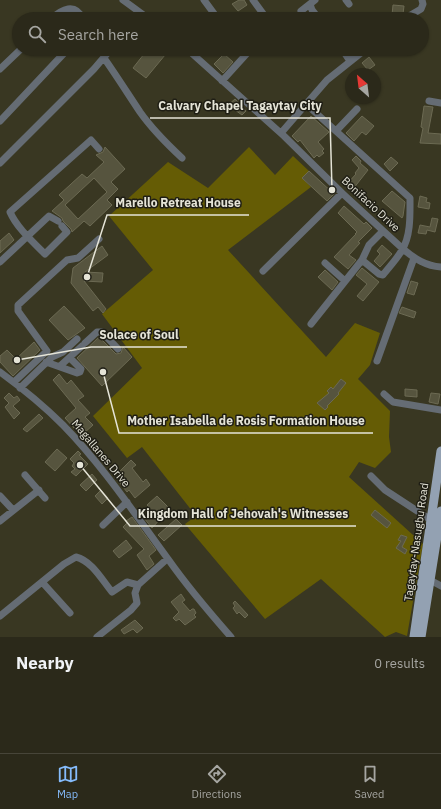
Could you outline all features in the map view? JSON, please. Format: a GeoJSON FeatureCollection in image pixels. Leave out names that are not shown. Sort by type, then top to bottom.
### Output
{"type":"FeatureCollection","features":[{"type":"Feature","properties":{"kind":"main road","name":"Tagaytay-Nasugbu Road"},"geometry":{"type":"LineString","coordinates":[[414,637],[441,451]]}},
{"type":"Feature","properties":{"kind":"main road","name":"Tagaytay-Nasugbu Road"},"geometry":{"type":"LineString","coordinates":[[421,637],[430,580],[439,546],[441,511]]}},
{"type":"Feature","properties":{"kind":"street"},"geometry":{"type":"LineString","coordinates":[[123,0],[139,12]]}},
{"type":"Feature","properties":{"kind":"street"},"geometry":{"type":"LineString","coordinates":[[204,0],[213,12]]}},
{"type":"Feature","properties":{"kind":"street"},"geometry":{"type":"LineString","coordinates":[[253,0],[262,12]]}},
{"type":"Feature","properties":{"kind":"street"},"geometry":{"type":"LineString","coordinates":[[416,12],[421,9],[422,0]]}},
{"type":"Feature","properties":{"kind":"street"},"geometry":{"type":"LineString","coordinates":[[301,11],[312,2]]}},
{"type":"Feature","properties":{"kind":"street"},"geometry":{"type":"LineString","coordinates":[[312,2],[312,10],[314,12]]}},
{"type":"Feature","properties":{"kind":"street"},"geometry":{"type":"LineString","coordinates":[[59,12],[63,9],[73,8],[78,12]]}},
{"type":"Feature","properties":{"kind":"street"},"geometry":{"type":"LineString","coordinates":[[0,69],[14,56]]}},
{"type":"Feature","properties":{"kind":"street"},"geometry":{"type":"LineString","coordinates":[[0,121],[61,56]]}},
{"type":"Feature","properties":{"kind":"street","name":"Bonifacio Drive"},"geometry":{"type":"LineString","coordinates":[[195,56],[281,133],[342,193],[403,249],[424,264],[441,267]]}},
{"type":"Feature","properties":{"kind":"street"},"geometry":{"type":"LineString","coordinates":[[222,81],[240,56]]}},
{"type":"Feature","properties":{"kind":"street"},"geometry":{"type":"LineString","coordinates":[[347,56],[350,61]]}},
{"type":"Feature","properties":{"kind":"street"},"geometry":{"type":"LineString","coordinates":[[281,133],[327,80],[357,56]]}},
{"type":"Feature","properties":{"kind":"street"},"geometry":{"type":"LineString","coordinates":[[0,164],[104,58],[141,112],[163,140],[182,158]]}},
{"type":"Feature","properties":{"kind":"street"},"geometry":{"type":"LineString","coordinates":[[430,101],[441,103]]}},
{"type":"Feature","properties":{"kind":"street"},"geometry":{"type":"LineString","coordinates":[[306,104],[410,198],[407,237],[403,249],[383,275],[379,274],[362,260]]}},
{"type":"Feature","properties":{"kind":"street"},"geometry":{"type":"LineString","coordinates":[[336,131],[357,110]]}},
{"type":"Feature","properties":{"kind":"street"},"geometry":{"type":"LineString","coordinates":[[0,262],[27,236],[49,216],[60,223],[67,232],[45,254],[27,236],[12,217],[10,212],[90,140],[99,148]]}},
{"type":"Feature","properties":{"kind":"street"},"geometry":{"type":"LineString","coordinates":[[263,271],[342,193]]}},
{"type":"Feature","properties":{"kind":"street"},"geometry":{"type":"LineString","coordinates":[[311,324],[362,260],[369,245],[383,231]]}},
{"type":"Feature","properties":{"kind":"street"},"geometry":{"type":"LineString","coordinates":[[14,382],[48,351],[18,311],[18,305],[67,260],[78,258],[99,239]]}},
{"type":"Feature","properties":{"kind":"street"},"geometry":{"type":"LineString","coordinates":[[377,361],[414,258]]}},
{"type":"Feature","properties":{"kind":"street"},"geometry":{"type":"LineString","coordinates":[[325,263],[345,281]]}},
{"type":"Feature","properties":{"kind":"street"},"geometry":{"type":"LineString","coordinates":[[60,366],[97,332],[102,332],[118,349]]}},
{"type":"Feature","properties":{"kind":"street"},"geometry":{"type":"LineString","coordinates":[[20,388],[52,356],[62,352],[77,339]]}},
{"type":"Feature","properties":{"kind":"street"},"geometry":{"type":"LineString","coordinates":[[46,362],[83,374],[81,369],[70,358]]}},
{"type":"Feature","properties":{"kind":"street","name":"Magallanes Drive"},"geometry":{"type":"LineString","coordinates":[[0,372],[63,424],[128,502],[168,559],[231,637]]}},
{"type":"Feature","properties":{"kind":"street"},"geometry":{"type":"LineString","coordinates":[[384,394],[393,402],[441,410]]}},
{"type":"Feature","properties":{"kind":"street"},"geometry":{"type":"LineString","coordinates":[[26,475],[45,498]]}},
{"type":"Feature","properties":{"kind":"street"},"geometry":{"type":"LineString","coordinates":[[371,476],[385,490],[431,520]]}},
{"type":"Feature","properties":{"kind":"street"},"geometry":{"type":"LineString","coordinates":[[0,521],[39,490]]}},
{"type":"Feature","properties":{"kind":"street"},"geometry":{"type":"LineString","coordinates":[[0,496],[13,510]]}},
{"type":"Feature","properties":{"kind":"street"},"geometry":{"type":"LineString","coordinates":[[103,526],[128,502]]}},
{"type":"Feature","properties":{"kind":"street"},"geometry":{"type":"LineString","coordinates":[[0,616],[64,564],[76,557],[81,558],[88,563],[112,592],[127,582],[138,585]]}},
{"type":"Feature","properties":{"kind":"street"},"geometry":{"type":"LineString","coordinates":[[97,637],[131,610],[137,603],[135,593],[138,585],[168,559]]}},
{"type":"Feature","properties":{"kind":"street"},"geometry":{"type":"LineString","coordinates":[[430,580],[441,586]]}},
{"type":"Feature","properties":{"kind":"street"},"geometry":{"type":"LineString","coordinates":[[42,582],[70,614]]}},
{"type":"Feature","properties":{"kind":"shaded area"},"geometry":{"type":"Polygon","coordinates":[[[249,147],[275,175],[293,156],[309,171],[302,178],[311,187],[228,250],[326,357],[355,323],[380,333],[370,365],[358,379],[390,411],[389,437],[391,452],[375,468],[359,462],[349,477],[423,544],[407,636],[396,632],[385,637],[321,579],[265,619],[185,524],[196,516],[142,447],[127,458],[93,416],[142,368],[102,314],[153,270],[109,216],[168,162],[208,188],[249,147]]]}},
{"type":"Feature","properties":{"kind":"building"},"geometry":{"type":"Polygon","coordinates":[[[239,0],[244,0],[247,5],[238,11],[232,4],[239,0]]]}},
{"type":"Feature","properties":{"kind":"building"},"geometry":{"type":"Polygon","coordinates":[[[393,5],[404,6],[403,12],[392,12],[393,5]]]}},
{"type":"Feature","properties":{"kind":"building"},"geometry":{"type":"Polygon","coordinates":[[[142,56],[164,56],[146,78],[133,68],[142,56]]]}},
{"type":"Feature","properties":{"kind":"building"},"geometry":{"type":"Polygon","coordinates":[[[222,56],[226,56],[233,62],[223,73],[214,64],[222,56]]]}},
{"type":"Feature","properties":{"kind":"building"},"geometry":{"type":"Polygon","coordinates":[[[369,57],[375,65],[371,68],[366,68],[362,63],[369,57]]]}},
{"type":"Feature","properties":{"kind":"building"},"geometry":{"type":"Polygon","coordinates":[[[235,99],[246,111],[242,115],[228,105],[235,99]]]}},
{"type":"Feature","properties":{"kind":"building"},"geometry":{"type":"Polygon","coordinates":[[[424,106],[433,107],[428,133],[441,134],[441,144],[420,143],[423,128],[421,127],[424,106]]]}},
{"type":"Feature","properties":{"kind":"building"},"geometry":{"type":"Polygon","coordinates":[[[311,116],[329,132],[318,142],[324,149],[322,151],[324,153],[319,157],[317,155],[314,158],[300,140],[298,142],[292,136],[311,116]]]}},
{"type":"Feature","properties":{"kind":"building"},"geometry":{"type":"Polygon","coordinates":[[[362,116],[374,126],[366,135],[362,132],[354,141],[346,133],[362,116]]]}},
{"type":"Feature","properties":{"kind":"building"},"geometry":{"type":"Polygon","coordinates":[[[105,147],[125,169],[111,182],[118,189],[107,200],[112,205],[90,226],[84,221],[72,232],[62,218],[52,211],[64,200],[59,195],[82,174],[87,178],[104,162],[96,155],[103,152],[105,147]],[[94,178],[65,205],[78,219],[107,192],[94,178]]]}},
{"type":"Feature","properties":{"kind":"building"},"geometry":{"type":"Polygon","coordinates":[[[356,156],[361,161],[360,163],[368,170],[353,189],[347,184],[359,168],[352,160],[356,156]]]}},
{"type":"Feature","properties":{"kind":"building"},"geometry":{"type":"Polygon","coordinates":[[[391,157],[398,163],[390,171],[384,164],[391,157]]]}},
{"type":"Feature","properties":{"kind":"building"},"geometry":{"type":"Polygon","coordinates":[[[309,171],[334,194],[327,201],[302,178],[309,171]]]}},
{"type":"Feature","properties":{"kind":"building"},"geometry":{"type":"Polygon","coordinates":[[[392,191],[405,202],[402,218],[382,201],[392,191]]]}},
{"type":"Feature","properties":{"kind":"building"},"geometry":{"type":"Polygon","coordinates":[[[420,196],[427,198],[426,202],[430,203],[429,209],[418,207],[420,196]]]}},
{"type":"Feature","properties":{"kind":"building"},"geometry":{"type":"Polygon","coordinates":[[[344,206],[364,224],[366,222],[372,228],[358,242],[360,243],[349,255],[356,260],[348,269],[334,257],[357,232],[338,213],[344,206]]]}},
{"type":"Feature","properties":{"kind":"building"},"geometry":{"type":"Polygon","coordinates":[[[432,218],[438,219],[435,232],[427,230],[426,234],[418,233],[420,225],[430,227],[432,218]]]}},
{"type":"Feature","properties":{"kind":"building"},"geometry":{"type":"Polygon","coordinates":[[[9,233],[14,240],[0,253],[0,241],[9,233]]]}},
{"type":"Feature","properties":{"kind":"building"},"geometry":{"type":"Polygon","coordinates":[[[382,245],[392,254],[380,267],[374,261],[380,254],[377,251],[382,245]]]}},
{"type":"Feature","properties":{"kind":"building"},"geometry":{"type":"Polygon","coordinates":[[[102,246],[108,255],[85,272],[103,273],[102,282],[84,281],[106,309],[103,313],[98,307],[93,311],[71,283],[73,268],[102,246]]]}},
{"type":"Feature","properties":{"kind":"building"},"geometry":{"type":"Polygon","coordinates":[[[362,268],[379,282],[363,301],[357,296],[367,284],[356,275],[362,268]]]}},
{"type":"Feature","properties":{"kind":"building"},"geometry":{"type":"Polygon","coordinates":[[[325,270],[338,282],[332,290],[318,277],[325,270]]]}},
{"type":"Feature","properties":{"kind":"building"},"geometry":{"type":"Polygon","coordinates":[[[411,281],[418,283],[414,295],[407,293],[411,281]]]}},
{"type":"Feature","properties":{"kind":"building"},"geometry":{"type":"Polygon","coordinates":[[[64,306],[85,328],[68,340],[49,320],[64,306]]]}},
{"type":"Feature","properties":{"kind":"building"},"geometry":{"type":"Polygon","coordinates":[[[402,307],[416,312],[414,318],[399,313],[402,307]]]}},
{"type":"Feature","properties":{"kind":"building"},"geometry":{"type":"Polygon","coordinates":[[[99,337],[116,354],[121,353],[123,347],[132,357],[102,386],[77,358],[99,337]]]}},
{"type":"Feature","properties":{"kind":"building"},"geometry":{"type":"Polygon","coordinates":[[[34,342],[40,350],[13,376],[0,362],[0,356],[7,350],[16,359],[34,342]]]}},
{"type":"Feature","properties":{"kind":"building"},"geometry":{"type":"Polygon","coordinates":[[[59,374],[67,384],[71,380],[84,396],[78,400],[90,413],[85,417],[93,425],[83,434],[77,427],[75,429],[65,418],[76,408],[53,380],[59,374]]]}},
{"type":"Feature","properties":{"kind":"building"},"geometry":{"type":"Polygon","coordinates":[[[341,379],[346,383],[338,393],[339,394],[325,410],[317,403],[329,393],[327,391],[331,387],[333,389],[341,379]]]}},
{"type":"Feature","properties":{"kind":"building"},"geometry":{"type":"Polygon","coordinates":[[[405,389],[417,390],[417,397],[405,396],[405,389]]]}},
{"type":"Feature","properties":{"kind":"building"},"geometry":{"type":"Polygon","coordinates":[[[9,393],[14,398],[17,396],[20,400],[13,406],[20,413],[14,419],[5,407],[9,403],[4,398],[9,393]]]}},
{"type":"Feature","properties":{"kind":"building"},"geometry":{"type":"Polygon","coordinates":[[[431,393],[440,394],[438,404],[429,402],[431,393]]]}},
{"type":"Feature","properties":{"kind":"building"},"geometry":{"type":"Polygon","coordinates":[[[39,414],[43,418],[27,432],[23,429],[39,414]]]}},
{"type":"Feature","properties":{"kind":"building"},"geometry":{"type":"Polygon","coordinates":[[[57,449],[67,458],[55,471],[45,462],[57,449]]]}},
{"type":"Feature","properties":{"kind":"building"},"geometry":{"type":"Polygon","coordinates":[[[78,451],[81,454],[79,455],[88,464],[76,476],[71,472],[75,469],[72,466],[74,463],[70,459],[78,451]]]}},
{"type":"Feature","properties":{"kind":"building"},"geometry":{"type":"Polygon","coordinates":[[[131,460],[136,465],[132,468],[143,482],[146,479],[150,485],[135,498],[129,490],[127,492],[120,483],[125,480],[118,473],[131,460]]]}},
{"type":"Feature","properties":{"kind":"building"},"geometry":{"type":"Polygon","coordinates":[[[92,474],[97,480],[86,491],[80,485],[92,474]]]}},
{"type":"Feature","properties":{"kind":"building"},"geometry":{"type":"Polygon","coordinates":[[[101,490],[108,498],[102,504],[95,496],[101,490]]]}},
{"type":"Feature","properties":{"kind":"building"},"geometry":{"type":"Polygon","coordinates":[[[157,496],[169,508],[162,514],[163,516],[152,528],[144,518],[149,514],[146,512],[150,508],[147,505],[157,496]]]}},
{"type":"Feature","properties":{"kind":"building"},"geometry":{"type":"Polygon","coordinates":[[[375,510],[391,523],[387,528],[371,515],[375,510]]]}},
{"type":"Feature","properties":{"kind":"building"},"geometry":{"type":"Polygon","coordinates":[[[132,517],[156,550],[149,556],[154,564],[147,570],[137,555],[144,549],[123,527],[127,523],[126,521],[132,517]]]}},
{"type":"Feature","properties":{"kind":"building"},"geometry":{"type":"Polygon","coordinates":[[[176,519],[182,525],[164,541],[158,535],[176,519]]]}},
{"type":"Feature","properties":{"kind":"building"},"geometry":{"type":"Polygon","coordinates":[[[401,535],[407,537],[402,547],[407,550],[405,554],[396,548],[401,541],[398,540],[401,535]]]}},
{"type":"Feature","properties":{"kind":"building"},"geometry":{"type":"Polygon","coordinates":[[[126,540],[132,548],[119,558],[113,551],[126,540]]]}},
{"type":"Feature","properties":{"kind":"building"},"geometry":{"type":"Polygon","coordinates":[[[181,594],[185,600],[182,602],[190,611],[194,609],[196,613],[194,615],[196,617],[185,625],[179,619],[176,621],[173,618],[179,612],[171,602],[181,594]]]}},
{"type":"Feature","properties":{"kind":"building"},"geometry":{"type":"Polygon","coordinates":[[[235,601],[248,615],[245,618],[239,612],[237,614],[233,608],[235,606],[233,603],[235,601]]]}},
{"type":"Feature","properties":{"kind":"building"},"geometry":{"type":"Polygon","coordinates":[[[135,620],[143,628],[137,633],[133,629],[124,634],[121,630],[135,620]]]}},
{"type":"Feature","properties":{"kind":"place","name":"Calvary Chapel Tagaytay City"},"geometry":{"type":"Point","coordinates":[332,190]}},
{"type":"Feature","properties":{"kind":"place","name":"Marello Retreat House"},"geometry":{"type":"Point","coordinates":[87,277]}},
{"type":"Feature","properties":{"kind":"place","name":"Solace of Soul"},"geometry":{"type":"Point","coordinates":[17,360]}},
{"type":"Feature","properties":{"kind":"place","name":"Mother Isabella de Rosis Formation House"},"geometry":{"type":"Point","coordinates":[103,372]}},
{"type":"Feature","properties":{"kind":"place","name":"Kingdom Hall of Jehovah's Witnesses"},"geometry":{"type":"Point","coordinates":[80,465]}}]}
